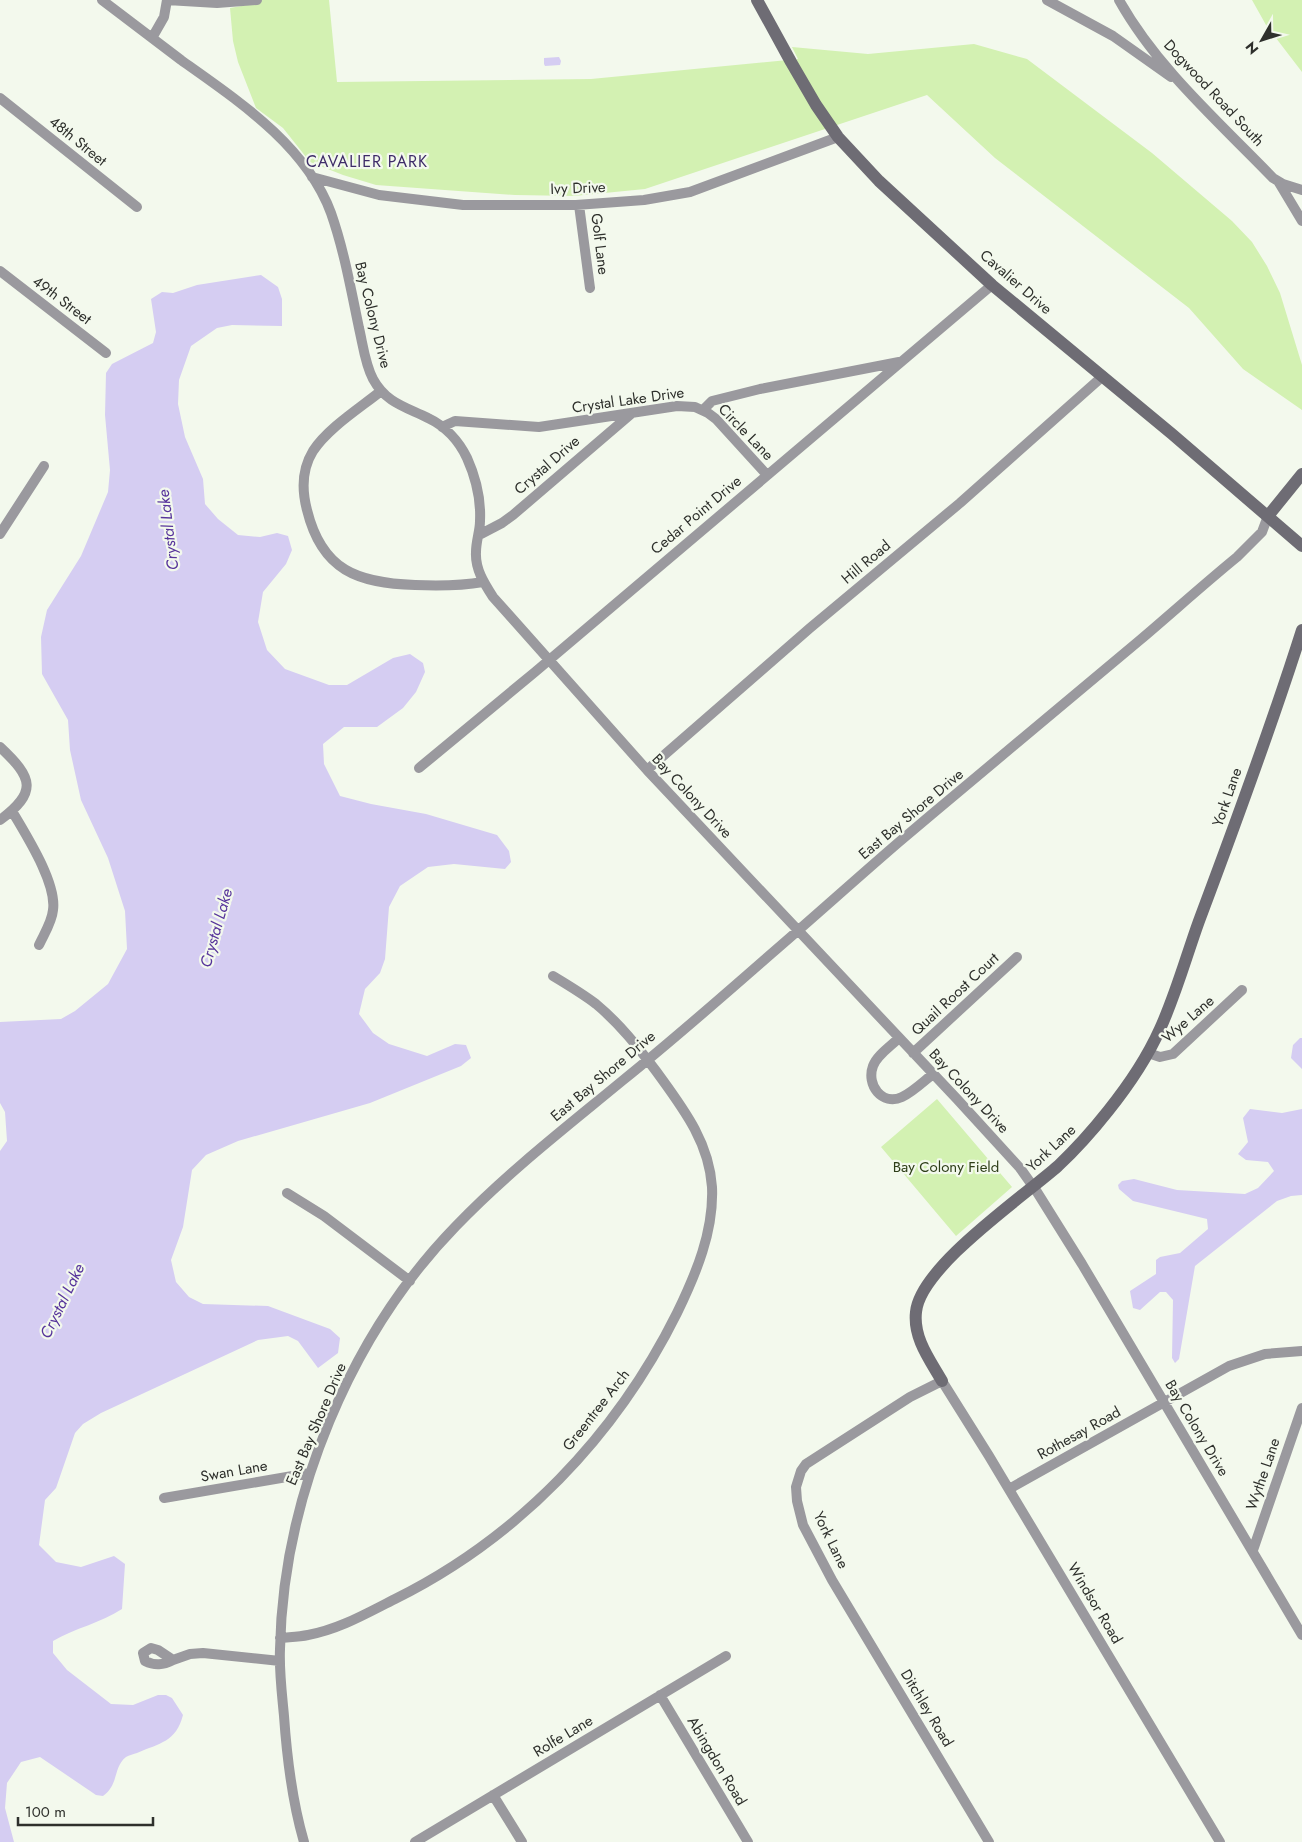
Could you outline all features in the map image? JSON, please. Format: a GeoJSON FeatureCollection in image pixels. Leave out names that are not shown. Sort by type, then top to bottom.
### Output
{"type":"FeatureCollection","features":[{"type":"Feature","properties":{"kind":"street","name":"Bay Colony Drive"},"geometry":{"type":"LineString","coordinates":[[102,0],[251,113],[282,140],[312,177],[324,196],[331,214],[366,360],[372,376],[381,391],[393,402],[428,418],[442,427],[461,448],[474,474],[480,504],[476,558],[483,582],[493,597],[647,770],[1020,1168],[1034,1186],[1082,1264],[1302,1634]]}},
{"type":"Feature","properties":{"kind":"street"},"geometry":{"type":"LineString","coordinates":[[152,38],[160,25],[167,0],[217,3],[257,0]]}},
{"type":"Feature","properties":{"kind":"street","name":"Cavalier Drive"},"geometry":{"type":"LineString","coordinates":[[758,0],[790,62],[838,137],[879,181],[992,285],[1103,376],[1302,546]]}},
{"type":"Feature","properties":{"kind":"street"},"geometry":{"type":"LineString","coordinates":[[1047,0],[1113,36],[1189,92]]}},
{"type":"Feature","properties":{"kind":"street","name":"Dogwood Road South"},"geometry":{"type":"LineString","coordinates":[[1119,0],[1158,57],[1189,92],[1277,180],[1302,190]]}},
{"type":"Feature","properties":{"kind":"street","name":"48th Street"},"geometry":{"type":"LineString","coordinates":[[0,98],[137,207]]}},
{"type":"Feature","properties":{"kind":"street","name":"Ivy Drive"},"geometry":{"type":"LineString","coordinates":[[312,177],[379,195],[416,201],[463,205],[579,204],[644,200],[690,192],[838,137]]}},
{"type":"Feature","properties":{"kind":"street"},"geometry":{"type":"LineString","coordinates":[[1277,180],[1302,221]]}},
{"type":"Feature","properties":{"kind":"street","name":"Golf Lane"},"geometry":{"type":"LineString","coordinates":[[579,204],[590,288]]}},
{"type":"Feature","properties":{"kind":"street","name":"49th Street"},"geometry":{"type":"LineString","coordinates":[[0,271],[106,353]]}},
{"type":"Feature","properties":{"kind":"street","name":"Cedar Point Drive"},"geometry":{"type":"LineString","coordinates":[[419,768],[992,285]]}},
{"type":"Feature","properties":{"kind":"street","name":"Crystal Lake Drive"},"geometry":{"type":"LineString","coordinates":[[442,427],[455,421],[536,427],[677,406],[687,406],[703,410],[712,400],[901,362]]}},
{"type":"Feature","properties":{"kind":"street","name":"Hill Road"},"geometry":{"type":"LineString","coordinates":[[647,770],[803,634],[960,503],[1103,376]]}},
{"type":"Feature","properties":{"kind":"street"},"geometry":{"type":"LineString","coordinates":[[381,391],[337,426],[313,452],[306,470],[304,488],[306,505],[315,534],[330,556],[353,576],[376,582],[447,587],[483,582]]}},
{"type":"Feature","properties":{"kind":"street","name":"Circle Lane"},"geometry":{"type":"LineString","coordinates":[[703,410],[716,419],[767,475]]}},
{"type":"Feature","properties":{"kind":"street","name":"Crystal Drive"},"geometry":{"type":"LineString","coordinates":[[479,535],[513,515],[632,413]]}},
{"type":"Feature","properties":{"kind":"street"},"geometry":{"type":"LineString","coordinates":[[0,534],[44,466]]}},
{"type":"Feature","properties":{"kind":"street"},"geometry":{"type":"LineString","coordinates":[[1268,516],[1302,474]]}},
{"type":"Feature","properties":{"kind":"street","name":"East Bay Shore Drive"},"geometry":{"type":"LineString","coordinates":[[304,1842],[289,1775],[280,1661],[280,1638],[290,1552],[295,1523],[310,1474],[345,1386],[388,1310],[455,1227],[497,1187],[560,1131],[647,1060],[900,842],[1237,557],[1262,532],[1268,516]]}},
{"type":"Feature","properties":{"kind":"street","name":"York Lane"},"geometry":{"type":"LineString","coordinates":[[838,1590],[803,1525],[799,1512],[796,1487],[801,1471],[813,1459],[910,1397],[942,1381],[917,1332],[916,1310],[922,1291],[959,1249],[1056,1168],[1087,1136],[1127,1085],[1148,1053],[1183,969],[1302,630]]}},
{"type":"Feature","properties":{"kind":"street"},"geometry":{"type":"LineString","coordinates":[[0,747],[23,771],[26,785],[23,799],[0,820]]}},
{"type":"Feature","properties":{"kind":"street"},"geometry":{"type":"LineString","coordinates":[[12,811],[25,832],[54,896],[52,917],[38,945]]}},
{"type":"Feature","properties":{"kind":"street","name":"Quail Roost Court"},"geometry":{"type":"LineString","coordinates":[[913,1053],[1017,957]]}},
{"type":"Feature","properties":{"kind":"street","name":"Greentree Arch"},"geometry":{"type":"LineString","coordinates":[[280,1638],[308,1635],[348,1623],[415,1589],[477,1550],[524,1513],[557,1482],[610,1422],[634,1388],[670,1328],[683,1300],[709,1229],[712,1200],[709,1164],[702,1143],[685,1110],[630,1037],[595,1003],[553,976]]}},
{"type":"Feature","properties":{"kind":"street","name":"Wye Lane"},"geometry":{"type":"LineString","coordinates":[[1148,1053],[1160,1057],[1173,1054],[1242,990]]}},
{"type":"Feature","properties":{"kind":"street"},"geometry":{"type":"LineString","coordinates":[[899,1038],[872,1068],[871,1080],[878,1093],[890,1099],[904,1097],[933,1074]]}},
{"type":"Feature","properties":{"kind":"street"},"geometry":{"type":"LineString","coordinates":[[287,1193],[324,1216],[410,1281]]}},
{"type":"Feature","properties":{"kind":"street","name":"Rothesay Road"},"geometry":{"type":"LineString","coordinates":[[1009,1489],[1229,1366],[1265,1354],[1302,1351]]}},
{"type":"Feature","properties":{"kind":"street","name":"Windsor Road"},"geometry":{"type":"LineString","coordinates":[[942,1381],[1009,1489],[1220,1842]]}},
{"type":"Feature","properties":{"kind":"street","name":"Wythe Lane"},"geometry":{"type":"LineString","coordinates":[[1253,1550],[1302,1408]]}},
{"type":"Feature","properties":{"kind":"street","name":"Swan Lane"},"geometry":{"type":"LineString","coordinates":[[164,1498],[310,1474]]}},
{"type":"Feature","properties":{"kind":"street","name":"Ditchley Road"},"geometry":{"type":"LineString","coordinates":[[838,1590],[989,1842]]}},
{"type":"Feature","properties":{"kind":"street"},"geometry":{"type":"LineString","coordinates":[[173,1660],[190,1654],[203,1653],[280,1661]]}},
{"type":"Feature","properties":{"kind":"street","name":"Rolfe Lane"},"geometry":{"type":"LineString","coordinates":[[415,1842],[726,1656]]}},
{"type":"Feature","properties":{"kind":"street","name":"Abingdon Road"},"geometry":{"type":"LineString","coordinates":[[660,1695],[748,1842]]}},
{"type":"Feature","properties":{"kind":"street"},"geometry":{"type":"LineString","coordinates":[[493,1795],[522,1842]]}},
{"type":"Feature","properties":{"kind":"green space"},"geometry":{"type":"Polygon","coordinates":[[[247,0],[329,0],[337,82],[591,79],[798,59],[792,47],[868,54],[974,44],[1027,59],[1152,153],[1232,221],[1252,242],[1267,266],[1280,293],[1302,365],[1302,410],[1243,369],[1189,308],[995,158],[927,95],[645,189],[574,196],[515,195],[376,185],[310,162],[283,128],[256,108],[238,62],[233,41],[230,8],[247,5],[247,0]]]}},
{"type":"Feature","properties":{"kind":"green space"},"geometry":{"type":"Polygon","coordinates":[[[1252,0],[1302,0],[1302,72],[1266,25],[1252,0]]]}},
{"type":"Feature","properties":{"kind":"green space","name":"Bay Colony Field"},"geometry":{"type":"Polygon","coordinates":[[[937,1099],[1012,1187],[956,1236],[881,1147],[937,1099]]]}},
{"type":"Feature","properties":{"kind":"water"},"geometry":{"type":"Polygon","coordinates":[[[559,57],[560,65],[545,66],[544,58],[559,57]]]}},
{"type":"Feature","properties":{"kind":"water","name":"Crystal Lake"},"geometry":{"type":"Polygon","coordinates":[[[261,275],[278,287],[282,299],[282,326],[232,325],[217,328],[191,346],[179,380],[178,404],[185,437],[203,479],[205,504],[218,519],[238,535],[260,537],[277,533],[288,536],[292,550],[286,564],[263,592],[258,622],[267,650],[285,669],[329,685],[347,685],[393,658],[410,654],[423,663],[425,672],[416,692],[403,708],[377,727],[344,727],[323,744],[324,764],[340,796],[426,814],[497,835],[509,851],[511,862],[505,869],[454,864],[428,867],[400,886],[389,907],[385,959],[380,973],[365,989],[359,1014],[373,1033],[389,1044],[427,1056],[455,1044],[466,1045],[471,1058],[461,1066],[370,1103],[238,1141],[206,1155],[192,1170],[183,1227],[171,1260],[176,1282],[189,1297],[203,1304],[268,1306],[330,1329],[340,1338],[338,1353],[318,1368],[298,1341],[288,1336],[258,1340],[101,1413],[83,1424],[75,1433],[56,1488],[45,1500],[39,1545],[56,1562],[81,1567],[114,1556],[125,1564],[122,1609],[53,1641],[53,1653],[67,1670],[111,1704],[133,1705],[158,1695],[166,1695],[172,1698],[183,1715],[176,1731],[166,1740],[153,1747],[127,1756],[122,1761],[112,1787],[103,1796],[96,1795],[40,1757],[21,1762],[7,1783],[5,1808],[14,1842],[0,1842],[0,1151],[7,1141],[5,1112],[0,1103],[0,1022],[61,1019],[75,1011],[108,984],[127,949],[125,911],[108,858],[81,800],[70,750],[68,720],[42,674],[41,637],[47,610],[81,556],[108,492],[110,470],[105,415],[106,373],[112,364],[153,343],[156,332],[151,299],[162,292],[173,293],[197,285],[261,275]]]}},
{"type":"Feature","properties":{"kind":"water"},"geometry":{"type":"Polygon","coordinates":[[[1302,1038],[1302,1069],[1291,1058],[1293,1045],[1302,1038]]]}},
{"type":"Feature","properties":{"kind":"water"},"geometry":{"type":"Polygon","coordinates":[[[1250,1109],[1282,1113],[1302,1109],[1302,1195],[1291,1196],[1277,1201],[1195,1266],[1179,1359],[1175,1363],[1172,1358],[1173,1300],[1166,1292],[1160,1292],[1140,1310],[1133,1308],[1130,1291],[1156,1274],[1156,1260],[1160,1257],[1180,1253],[1208,1229],[1207,1219],[1133,1201],[1119,1189],[1118,1185],[1122,1181],[1134,1179],[1177,1190],[1245,1194],[1258,1188],[1274,1171],[1268,1162],[1246,1160],[1238,1154],[1248,1142],[1243,1118],[1250,1109]]]}},
{"type":"Feature","properties":{"kind":"district","name":"CAVALIER PARK"},"geometry":{"type":"Point","coordinates":[367,161]}}]}
